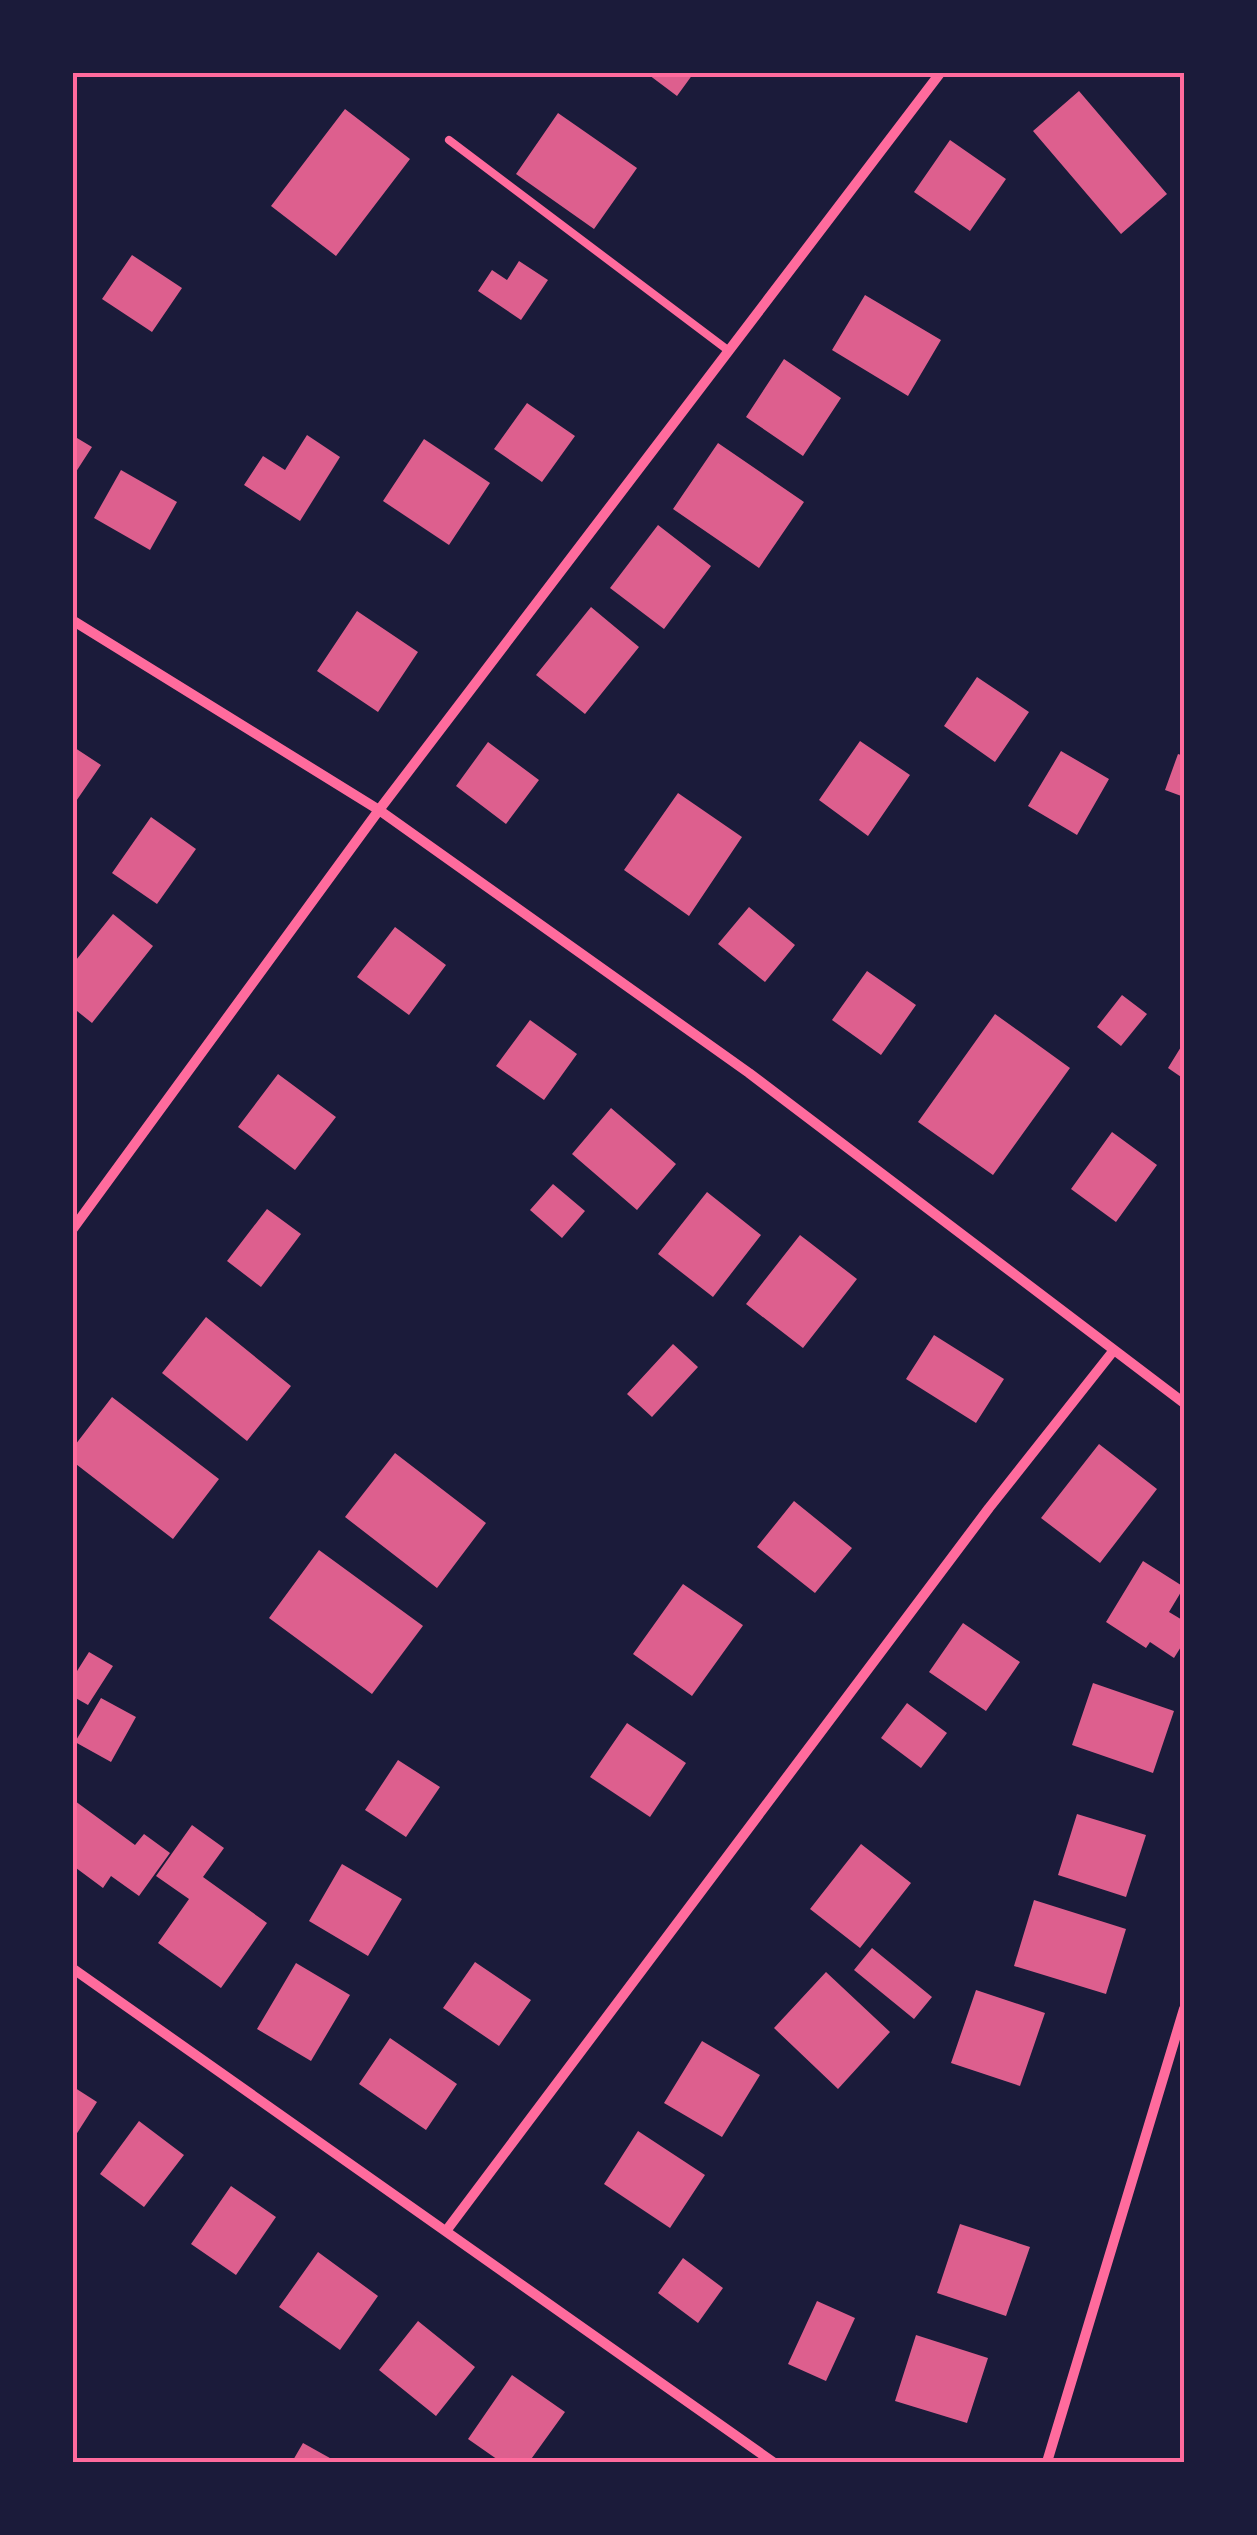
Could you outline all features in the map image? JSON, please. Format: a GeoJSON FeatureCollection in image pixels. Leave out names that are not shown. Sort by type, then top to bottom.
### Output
{"type":"FeatureCollection","features":[{"type":"Feature","properties":{"kind":"street"},"geometry":{"type":"LineString","coordinates":[[72,1230],[379,810],[940,72]]}},
{"type":"Feature","properties":{"kind":"street"},"geometry":{"type":"LineString","coordinates":[[72,620],[379,810],[749,1073],[1184,1404]]}},
{"type":"Feature","properties":{"kind":"street"},"geometry":{"type":"LineString","coordinates":[[446,2231],[954,1555],[1114,1350]]}},
{"type":"Feature","properties":{"kind":"street"},"geometry":{"type":"LineString","coordinates":[[72,1968],[774,2462]]}},
{"type":"Feature","properties":{"kind":"street"},"geometry":{"type":"LineString","coordinates":[[1047,2462],[1184,2009]]}},
{"type":"Feature","properties":{"kind":"lane"},"geometry":{"type":"LineString","coordinates":[[448,140],[729,350]]}},
{"type":"Feature","properties":{"kind":"building"},"geometry":{"type":"Polygon","coordinates":[[[645,72],[700,72],[697,77],[693,74],[677,96],[645,72]]]}},
{"type":"Feature","properties":{"kind":"building"},"geometry":{"type":"Polygon","coordinates":[[[1079,91],[1167,194],[1121,234],[1033,131],[1079,91]]]}},
{"type":"Feature","properties":{"kind":"building"},"geometry":{"type":"Polygon","coordinates":[[[345,109],[410,159],[336,256],[271,206],[345,109]]]}},
{"type":"Feature","properties":{"kind":"building"},"geometry":{"type":"Polygon","coordinates":[[[558,113],[637,168],[594,229],[516,174],[558,113]]]}},
{"type":"Feature","properties":{"kind":"building"},"geometry":{"type":"Polygon","coordinates":[[[950,140],[1006,179],[970,231],[914,192],[950,140]]]}},
{"type":"Feature","properties":{"kind":"building"},"geometry":{"type":"Polygon","coordinates":[[[132,255],[182,288],[152,332],[102,299],[132,255]]]}},
{"type":"Feature","properties":{"kind":"building"},"geometry":{"type":"Polygon","coordinates":[[[519,261],[548,280],[521,320],[478,291],[492,270],[507,280],[519,261]]]}},
{"type":"Feature","properties":{"kind":"building"},"geometry":{"type":"Polygon","coordinates":[[[865,295],[941,340],[908,396],[832,350],[865,295]]]}},
{"type":"Feature","properties":{"kind":"building"},"geometry":{"type":"Polygon","coordinates":[[[784,359],[841,398],[803,456],[746,417],[784,359]]]}},
{"type":"Feature","properties":{"kind":"building"},"geometry":{"type":"Polygon","coordinates":[[[527,403],[575,436],[542,482],[494,449],[527,403]]]}},
{"type":"Feature","properties":{"kind":"building"},"geometry":{"type":"Polygon","coordinates":[[[72,435],[92,447],[72,478],[72,435]]]}},
{"type":"Feature","properties":{"kind":"building"},"geometry":{"type":"Polygon","coordinates":[[[307,435],[340,457],[300,521],[244,485],[263,456],[285,470],[307,435]]]}},
{"type":"Feature","properties":{"kind":"building"},"geometry":{"type":"Polygon","coordinates":[[[424,439],[490,483],[449,545],[383,501],[424,439]]]}},
{"type":"Feature","properties":{"kind":"building"},"geometry":{"type":"Polygon","coordinates":[[[718,443],[804,502],[759,568],[673,509],[718,443]]]}},
{"type":"Feature","properties":{"kind":"building"},"geometry":{"type":"Polygon","coordinates":[[[121,470],[177,502],[150,550],[94,518],[121,470]]]}},
{"type":"Feature","properties":{"kind":"building"},"geometry":{"type":"Polygon","coordinates":[[[658,525],[711,566],[664,629],[610,588],[658,525]]]}},
{"type":"Feature","properties":{"kind":"building"},"geometry":{"type":"Polygon","coordinates":[[[591,607],[639,647],[585,714],[536,675],[591,607]]]}},
{"type":"Feature","properties":{"kind":"building"},"geometry":{"type":"Polygon","coordinates":[[[357,611],[418,652],[378,712],[317,671],[357,611]]]}},
{"type":"Feature","properties":{"kind":"building"},"geometry":{"type":"Polygon","coordinates":[[[977,677],[1029,712],[995,762],[944,726],[977,677]]]}},
{"type":"Feature","properties":{"kind":"building"},"geometry":{"type":"Polygon","coordinates":[[[860,741],[910,775],[868,836],[819,800],[860,741]]]}},
{"type":"Feature","properties":{"kind":"building"},"geometry":{"type":"Polygon","coordinates":[[[488,742],[539,780],[506,824],[456,786],[488,742]]]}},
{"type":"Feature","properties":{"kind":"building"},"geometry":{"type":"Polygon","coordinates":[[[72,746],[101,765],[72,807],[72,746]]]}},
{"type":"Feature","properties":{"kind":"building"},"geometry":{"type":"Polygon","coordinates":[[[1061,751],[1109,779],[1077,835],[1028,806],[1061,751]]]}},
{"type":"Feature","properties":{"kind":"building"},"geometry":{"type":"Polygon","coordinates":[[[1178,754],[1184,756],[1184,797],[1165,790],[1178,754]]]}},
{"type":"Feature","properties":{"kind":"building"},"geometry":{"type":"Polygon","coordinates":[[[678,793],[742,837],[689,916],[624,870],[678,793]]]}},
{"type":"Feature","properties":{"kind":"building"},"geometry":{"type":"Polygon","coordinates":[[[151,817],[196,849],[157,904],[112,873],[151,817]]]}},
{"type":"Feature","properties":{"kind":"building"},"geometry":{"type":"Polygon","coordinates":[[[749,907],[795,945],[765,982],[718,944],[749,907]]]}},
{"type":"Feature","properties":{"kind":"building"},"geometry":{"type":"Polygon","coordinates":[[[113,914],[153,946],[92,1023],[72,1007],[72,965],[113,914]]]}},
{"type":"Feature","properties":{"kind":"building"},"geometry":{"type":"Polygon","coordinates":[[[395,927],[446,965],[409,1015],[357,977],[395,927]]]}},
{"type":"Feature","properties":{"kind":"building"},"geometry":{"type":"Polygon","coordinates":[[[867,971],[916,1005],[881,1055],[832,1020],[867,971]]]}},
{"type":"Feature","properties":{"kind":"building"},"geometry":{"type":"Polygon","coordinates":[[[1122,995],[1147,1014],[1121,1046],[1097,1027],[1122,995]]]}},
{"type":"Feature","properties":{"kind":"building"},"geometry":{"type":"Polygon","coordinates":[[[995,1014],[1070,1068],[993,1175],[918,1122],[995,1014]]]}},
{"type":"Feature","properties":{"kind":"building"},"geometry":{"type":"Polygon","coordinates":[[[530,1020],[577,1054],[544,1100],[496,1066],[530,1020]]]}},
{"type":"Feature","properties":{"kind":"building"},"geometry":{"type":"Polygon","coordinates":[[[1184,1042],[1184,1079],[1168,1068],[1184,1042]]]}},
{"type":"Feature","properties":{"kind":"building"},"geometry":{"type":"Polygon","coordinates":[[[278,1074],[336,1117],[295,1170],[238,1127],[278,1074]]]}},
{"type":"Feature","properties":{"kind":"building"},"geometry":{"type":"Polygon","coordinates":[[[611,1108],[676,1164],[637,1210],[572,1154],[611,1108]]]}},
{"type":"Feature","properties":{"kind":"building"},"geometry":{"type":"Polygon","coordinates":[[[1112,1132],[1157,1165],[1116,1222],[1071,1189],[1112,1132]]]}},
{"type":"Feature","properties":{"kind":"building"},"geometry":{"type":"Polygon","coordinates":[[[553,1184],[585,1211],[562,1238],[530,1210],[553,1184]]]}},
{"type":"Feature","properties":{"kind":"building"},"geometry":{"type":"Polygon","coordinates":[[[707,1192],[761,1235],[713,1297],[658,1254],[707,1192]]]}},
{"type":"Feature","properties":{"kind":"building"},"geometry":{"type":"Polygon","coordinates":[[[267,1209],[301,1234],[261,1287],[227,1261],[267,1209]]]}},
{"type":"Feature","properties":{"kind":"building"},"geometry":{"type":"Polygon","coordinates":[[[800,1235],[857,1279],[803,1348],[746,1304],[800,1235]]]}},
{"type":"Feature","properties":{"kind":"building"},"geometry":{"type":"Polygon","coordinates":[[[206,1317],[291,1386],[247,1441],[162,1373],[206,1317]]]}},
{"type":"Feature","properties":{"kind":"building"},"geometry":{"type":"Polygon","coordinates":[[[934,1335],[1004,1379],[976,1423],[906,1379],[934,1335]]]}},
{"type":"Feature","properties":{"kind":"building"},"geometry":{"type":"Polygon","coordinates":[[[673,1344],[698,1367],[652,1417],[627,1394],[673,1344]]]}},
{"type":"Feature","properties":{"kind":"building"},"geometry":{"type":"Polygon","coordinates":[[[112,1397],[219,1479],[173,1539],[72,1461],[72,1449],[112,1397]]]}},
{"type":"Feature","properties":{"kind":"building"},"geometry":{"type":"Polygon","coordinates":[[[1099,1444],[1157,1489],[1100,1563],[1041,1518],[1099,1444]]]}},
{"type":"Feature","properties":{"kind":"building"},"geometry":{"type":"Polygon","coordinates":[[[395,1453],[486,1523],[437,1588],[345,1517],[395,1453]]]}},
{"type":"Feature","properties":{"kind":"building"},"geometry":{"type":"Polygon","coordinates":[[[794,1501],[852,1548],[815,1593],[757,1547],[794,1501]]]}},
{"type":"Feature","properties":{"kind":"building"},"geometry":{"type":"Polygon","coordinates":[[[319,1550],[423,1626],[372,1694],[269,1618],[319,1550]]]}},
{"type":"Feature","properties":{"kind":"building"},"geometry":{"type":"Polygon","coordinates":[[[1143,1561],[1184,1587],[1169,1612],[1184,1621],[1184,1642],[1174,1658],[1150,1642],[1146,1648],[1106,1622],[1143,1561]]]}},
{"type":"Feature","properties":{"kind":"building"},"geometry":{"type":"Polygon","coordinates":[[[683,1584],[743,1625],[692,1696],[633,1654],[683,1584]]]}},
{"type":"Feature","properties":{"kind":"building"},"geometry":{"type":"Polygon","coordinates":[[[963,1623],[1020,1662],[986,1711],[929,1672],[963,1623]]]}},
{"type":"Feature","properties":{"kind":"building"},"geometry":{"type":"Polygon","coordinates":[[[89,1652],[113,1666],[88,1705],[72,1696],[72,1679],[89,1652]]]}},
{"type":"Feature","properties":{"kind":"building"},"geometry":{"type":"Polygon","coordinates":[[[1093,1683],[1174,1711],[1153,1773],[1072,1745],[1093,1683]]]}},
{"type":"Feature","properties":{"kind":"building"},"geometry":{"type":"Polygon","coordinates":[[[101,1698],[136,1717],[111,1762],[75,1742],[101,1698]]]}},
{"type":"Feature","properties":{"kind":"building"},"geometry":{"type":"Polygon","coordinates":[[[907,1703],[947,1733],[921,1768],[881,1738],[907,1703]]]}},
{"type":"Feature","properties":{"kind":"building"},"geometry":{"type":"Polygon","coordinates":[[[627,1723],[686,1763],[650,1817],[590,1777],[627,1723]]]}},
{"type":"Feature","properties":{"kind":"building"},"geometry":{"type":"Polygon","coordinates":[[[398,1760],[440,1787],[406,1837],[365,1810],[398,1760]]]}},
{"type":"Feature","properties":{"kind":"building"},"geometry":{"type":"Polygon","coordinates":[[[75,1801],[135,1845],[144,1834],[170,1853],[139,1896],[111,1876],[103,1888],[72,1865],[75,1801]]]}},
{"type":"Feature","properties":{"kind":"building"},"geometry":{"type":"Polygon","coordinates":[[[1077,1814],[1146,1835],[1126,1897],[1058,1875],[1077,1814]]]}},
{"type":"Feature","properties":{"kind":"building"},"geometry":{"type":"Polygon","coordinates":[[[192,1825],[224,1848],[203,1877],[267,1923],[221,1988],[158,1943],[189,1899],[156,1876],[192,1825]]]}},
{"type":"Feature","properties":{"kind":"building"},"geometry":{"type":"Polygon","coordinates":[[[861,1844],[911,1883],[860,1948],[810,1909],[861,1844]]]}},
{"type":"Feature","properties":{"kind":"building"},"geometry":{"type":"Polygon","coordinates":[[[342,1864],[402,1899],[368,1956],[309,1921],[342,1864]]]}},
{"type":"Feature","properties":{"kind":"building"},"geometry":{"type":"Polygon","coordinates":[[[1034,1900],[1126,1929],[1106,1994],[1014,1966],[1034,1900]]]}},
{"type":"Feature","properties":{"kind":"building"},"geometry":{"type":"Polygon","coordinates":[[[872,1948],[932,1997],[914,2019],[854,1970],[872,1948]]]}},
{"type":"Feature","properties":{"kind":"building"},"geometry":{"type":"Polygon","coordinates":[[[475,1962],[531,2000],[499,2046],[443,2008],[475,1962]]]}},
{"type":"Feature","properties":{"kind":"building"},"geometry":{"type":"Polygon","coordinates":[[[296,1963],[350,1995],[311,2061],[257,2029],[296,1963]]]}},
{"type":"Feature","properties":{"kind":"building"},"geometry":{"type":"Polygon","coordinates":[[[826,1972],[890,2032],[838,2089],[774,2028],[826,1972]]]}},
{"type":"Feature","properties":{"kind":"building"},"geometry":{"type":"Polygon","coordinates":[[[976,1990],[1045,2013],[1020,2086],[951,2063],[976,1990]]]}},
{"type":"Feature","properties":{"kind":"building"},"geometry":{"type":"Polygon","coordinates":[[[390,2038],[457,2084],[426,2130],[359,2084],[390,2038]]]}},
{"type":"Feature","properties":{"kind":"building"},"geometry":{"type":"Polygon","coordinates":[[[702,2041],[760,2075],[722,2137],[664,2103],[702,2041]]]}},
{"type":"Feature","properties":{"kind":"building"},"geometry":{"type":"Polygon","coordinates":[[[72,2086],[97,2102],[72,2141],[72,2086]]]}},
{"type":"Feature","properties":{"kind":"building"},"geometry":{"type":"Polygon","coordinates":[[[139,2121],[184,2155],[144,2207],[100,2174],[139,2121]]]}},
{"type":"Feature","properties":{"kind":"building"},"geometry":{"type":"Polygon","coordinates":[[[638,2131],[705,2175],[670,2228],[604,2184],[638,2131]]]}},
{"type":"Feature","properties":{"kind":"building"},"geometry":{"type":"Polygon","coordinates":[[[231,2186],[276,2217],[236,2275],[191,2244],[231,2186]]]}},
{"type":"Feature","properties":{"kind":"building"},"geometry":{"type":"Polygon","coordinates":[[[960,2224],[1030,2247],[1006,2316],[937,2293],[960,2224]]]}},
{"type":"Feature","properties":{"kind":"building"},"geometry":{"type":"Polygon","coordinates":[[[318,2252],[378,2296],[340,2350],[279,2307],[318,2252]]]}},
{"type":"Feature","properties":{"kind":"building"},"geometry":{"type":"Polygon","coordinates":[[[683,2258],[723,2288],[698,2323],[658,2293],[683,2258]]]}},
{"type":"Feature","properties":{"kind":"building"},"geometry":{"type":"Polygon","coordinates":[[[817,2301],[855,2318],[826,2381],[788,2364],[817,2301]]]}},
{"type":"Feature","properties":{"kind":"building"},"geometry":{"type":"Polygon","coordinates":[[[418,2321],[475,2367],[436,2416],[379,2370],[418,2321]]]}},
{"type":"Feature","properties":{"kind":"building"},"geometry":{"type":"Polygon","coordinates":[[[916,2335],[988,2358],[967,2423],[895,2401],[916,2335]]]}},
{"type":"Feature","properties":{"kind":"building"},"geometry":{"type":"Polygon","coordinates":[[[512,2375],[565,2412],[529,2462],[501,2462],[468,2439],[512,2375]]]}},
{"type":"Feature","properties":{"kind":"building"},"geometry":{"type":"Polygon","coordinates":[[[303,2443],[337,2462],[292,2462],[303,2443]]]}}]}
